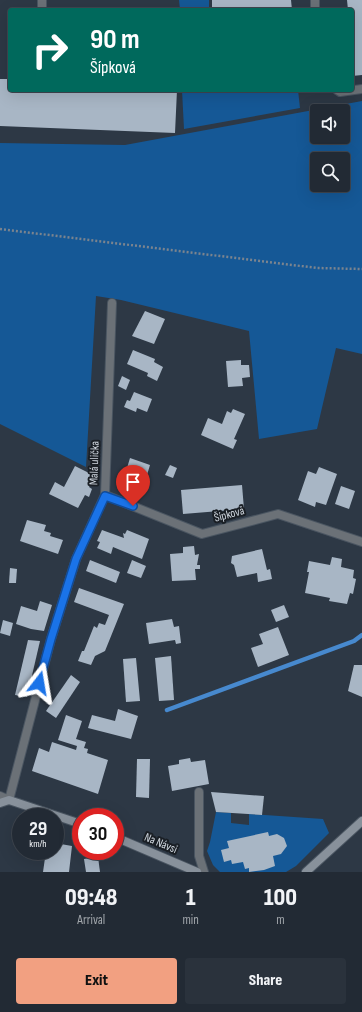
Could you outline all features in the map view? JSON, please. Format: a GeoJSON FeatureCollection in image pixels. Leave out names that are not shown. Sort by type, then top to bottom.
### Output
{"type":"FeatureCollection","features":[{"type":"Feature","properties":{"kind":"street","name":"Malá ulička"},"geometry":{"type":"LineString","coordinates":[[9,800],[51,639],[76,559],[105,496],[112,303]]}},
{"type":"Feature","properties":{"kind":"street","name":"Šípková"},"geometry":{"type":"LineString","coordinates":[[105,496],[202,534],[278,514],[362,542]]}},
{"type":"Feature","properties":{"kind":"street"},"geometry":{"type":"LineString","coordinates":[[199,792],[199,856],[204,872]]}},
{"type":"Feature","properties":{"kind":"street"},"geometry":{"type":"LineString","coordinates":[[0,796],[72,821]]}},
{"type":"Feature","properties":{"kind":"street"},"geometry":{"type":"LineString","coordinates":[[0,803],[9,800]]}},
{"type":"Feature","properties":{"kind":"street"},"geometry":{"type":"LineString","coordinates":[[306,872],[362,821]]}},
{"type":"Feature","properties":{"kind":"street","name":"Na Návsi"},"geometry":{"type":"LineString","coordinates":[[124,841],[197,872]]}},
{"type":"Feature","properties":{"kind":"path"},"geometry":{"type":"LineString","coordinates":[[0,229],[317,268],[362,269]]}},
{"type":"Feature","properties":{"kind":"shaded area"},"geometry":{"type":"Polygon","coordinates":[[[179,0],[209,0],[209,8],[180,8],[179,0]]]}},
{"type":"Feature","properties":{"kind":"shaded area"},"geometry":{"type":"Polygon","coordinates":[[[182,92],[298,92],[300,108],[184,129],[182,92]]]}},
{"type":"Feature","properties":{"kind":"shaded area"},"geometry":{"type":"Polygon","coordinates":[[[362,101],[362,354],[336,348],[317,429],[259,439],[249,331],[121,300],[96,296],[86,467],[0,424],[0,143],[125,145],[310,111],[310,144],[350,144],[350,104],[346,104],[362,101]]]}},
{"type":"Feature","properties":{"kind":"shaded area"},"geometry":{"type":"Polygon","coordinates":[[[216,812],[231,813],[231,823],[249,825],[249,814],[323,819],[329,833],[296,866],[286,872],[220,872],[213,865],[207,851],[216,812]]]}},
{"type":"Feature","properties":{"kind":"building"},"geometry":{"type":"Polygon","coordinates":[[[212,0],[291,0],[292,8],[212,8],[212,0]]]}},
{"type":"Feature","properties":{"kind":"building"},"geometry":{"type":"Polygon","coordinates":[[[347,0],[362,0],[362,75],[354,76],[354,8],[348,8],[347,0]]]}},
{"type":"Feature","properties":{"kind":"building"},"geometry":{"type":"Polygon","coordinates":[[[0,79],[8,79],[8,92],[177,92],[175,133],[0,126],[0,79]]]}},
{"type":"Feature","properties":{"kind":"building"},"geometry":{"type":"Polygon","coordinates":[[[145,311],[165,319],[154,344],[132,336],[145,311]]]}},
{"type":"Feature","properties":{"kind":"building"},"geometry":{"type":"Polygon","coordinates":[[[133,350],[155,359],[154,362],[163,367],[157,381],[147,376],[148,373],[127,364],[133,350]]]}},
{"type":"Feature","properties":{"kind":"building"},"geometry":{"type":"Polygon","coordinates":[[[241,360],[241,365],[249,365],[250,377],[242,378],[243,386],[228,387],[226,361],[241,360]]]}},
{"type":"Feature","properties":{"kind":"building"},"geometry":{"type":"Polygon","coordinates":[[[122,376],[130,380],[126,390],[118,386],[122,376]]]}},
{"type":"Feature","properties":{"kind":"building"},"geometry":{"type":"Polygon","coordinates":[[[134,392],[152,399],[147,412],[137,408],[136,412],[124,407],[127,400],[130,401],[134,392]]]}},
{"type":"Feature","properties":{"kind":"building"},"geometry":{"type":"Polygon","coordinates":[[[233,409],[245,414],[234,439],[237,440],[233,449],[201,435],[208,418],[222,424],[227,411],[231,413],[233,409]]]}},
{"type":"Feature","properties":{"kind":"building"},"geometry":{"type":"Polygon","coordinates":[[[130,458],[150,465],[144,485],[140,484],[139,488],[130,485],[132,481],[124,478],[130,458]]]}},
{"type":"Feature","properties":{"kind":"building"},"geometry":{"type":"Polygon","coordinates":[[[170,465],[177,468],[173,478],[165,475],[170,465]]]}},
{"type":"Feature","properties":{"kind":"building"},"geometry":{"type":"Polygon","coordinates":[[[75,466],[95,476],[89,487],[92,489],[89,497],[85,495],[78,508],[49,494],[55,482],[64,487],[75,466]]]}},
{"type":"Feature","properties":{"kind":"building"},"geometry":{"type":"Polygon","coordinates":[[[319,467],[337,474],[326,505],[316,502],[315,507],[298,500],[308,471],[316,474],[319,467]]]}},
{"type":"Feature","properties":{"kind":"building"},"geometry":{"type":"Polygon","coordinates":[[[242,485],[244,509],[183,514],[181,490],[242,485]]]}},
{"type":"Feature","properties":{"kind":"building"},"geometry":{"type":"Polygon","coordinates":[[[341,486],[355,491],[349,509],[335,504],[341,486]]]}},
{"type":"Feature","properties":{"kind":"building"},"geometry":{"type":"Polygon","coordinates":[[[27,520],[46,525],[44,531],[51,533],[50,536],[63,540],[58,554],[20,541],[27,520]]]}},
{"type":"Feature","properties":{"kind":"building"},"geometry":{"type":"Polygon","coordinates":[[[102,530],[124,538],[123,533],[125,534],[127,530],[149,539],[142,559],[113,547],[111,554],[97,548],[100,542],[97,541],[102,530]]]}},
{"type":"Feature","properties":{"kind":"building"},"geometry":{"type":"Polygon","coordinates":[[[194,546],[195,555],[199,554],[197,565],[200,565],[200,569],[195,569],[196,580],[172,581],[170,554],[183,553],[183,547],[194,546]]]}},
{"type":"Feature","properties":{"kind":"building"},"geometry":{"type":"Polygon","coordinates":[[[262,549],[267,570],[270,569],[272,579],[258,582],[257,573],[237,577],[234,565],[231,563],[232,556],[262,549]]]}},
{"type":"Feature","properties":{"kind":"building"},"geometry":{"type":"Polygon","coordinates":[[[332,557],[342,559],[341,567],[354,570],[353,578],[356,579],[353,594],[350,593],[347,604],[329,601],[330,598],[305,593],[309,572],[307,572],[309,561],[330,565],[332,557]]]}},
{"type":"Feature","properties":{"kind":"building"},"geometry":{"type":"Polygon","coordinates":[[[90,560],[120,572],[116,583],[86,571],[90,560]]]}},
{"type":"Feature","properties":{"kind":"building"},"geometry":{"type":"Polygon","coordinates":[[[132,560],[146,566],[141,578],[127,573],[132,560]]]}},
{"type":"Feature","properties":{"kind":"building"},"geometry":{"type":"Polygon","coordinates":[[[10,568],[17,569],[16,583],[9,583],[10,568]]]}},
{"type":"Feature","properties":{"kind":"building"},"geometry":{"type":"Polygon","coordinates":[[[79,588],[124,604],[105,651],[95,656],[91,665],[78,661],[82,651],[84,651],[94,626],[97,628],[99,623],[105,625],[109,615],[74,602],[79,588]]]}},
{"type":"Feature","properties":{"kind":"building"},"geometry":{"type":"Polygon","coordinates":[[[40,601],[52,605],[44,631],[31,629],[16,624],[21,606],[37,611],[40,601]]]}},
{"type":"Feature","properties":{"kind":"building"},"geometry":{"type":"Polygon","coordinates":[[[284,605],[289,617],[276,622],[271,610],[284,605]]]}},
{"type":"Feature","properties":{"kind":"building"},"geometry":{"type":"Polygon","coordinates":[[[172,619],[174,627],[179,626],[181,643],[176,644],[175,640],[149,644],[146,623],[172,619]]]}},
{"type":"Feature","properties":{"kind":"building"},"geometry":{"type":"Polygon","coordinates":[[[3,620],[13,623],[10,636],[0,633],[3,620]]]}},
{"type":"Feature","properties":{"kind":"building"},"geometry":{"type":"Polygon","coordinates":[[[278,627],[289,655],[258,667],[251,648],[263,644],[259,634],[278,627]]]}},
{"type":"Feature","properties":{"kind":"building"},"geometry":{"type":"Polygon","coordinates":[[[28,640],[40,641],[27,697],[15,695],[28,640]]]}},
{"type":"Feature","properties":{"kind":"building"},"geometry":{"type":"Polygon","coordinates":[[[171,656],[174,700],[159,701],[155,658],[171,656]]]}},
{"type":"Feature","properties":{"kind":"building"},"geometry":{"type":"Polygon","coordinates":[[[136,658],[140,701],[126,702],[123,659],[136,658]]]}},
{"type":"Feature","properties":{"kind":"building"},"geometry":{"type":"Polygon","coordinates":[[[354,665],[362,665],[362,697],[348,691],[354,665]]]}},
{"type":"Feature","properties":{"kind":"building"},"geometry":{"type":"Polygon","coordinates":[[[71,675],[80,682],[56,718],[46,711],[71,675]]]}},
{"type":"Feature","properties":{"kind":"building"},"geometry":{"type":"Polygon","coordinates":[[[118,709],[138,716],[131,739],[88,728],[92,715],[115,721],[118,709]]]}},
{"type":"Feature","properties":{"kind":"building"},"geometry":{"type":"Polygon","coordinates":[[[66,715],[82,721],[76,739],[86,742],[84,748],[88,749],[87,753],[108,760],[98,794],[32,771],[39,748],[49,752],[52,742],[76,750],[77,746],[58,740],[66,715]]]}},
{"type":"Feature","properties":{"kind":"building"},"geometry":{"type":"Polygon","coordinates":[[[190,758],[191,762],[205,760],[209,784],[172,791],[168,766],[179,764],[179,760],[190,758]]]}},
{"type":"Feature","properties":{"kind":"building"},"geometry":{"type":"Polygon","coordinates":[[[137,759],[150,759],[149,798],[136,797],[137,759]]]}},
{"type":"Feature","properties":{"kind":"building"},"geometry":{"type":"Polygon","coordinates":[[[211,792],[264,796],[262,815],[216,812],[211,792]]]}},
{"type":"Feature","properties":{"kind":"building"},"geometry":{"type":"Polygon","coordinates":[[[268,832],[269,836],[277,834],[284,838],[287,846],[281,854],[273,856],[275,866],[264,870],[249,872],[249,868],[245,869],[243,862],[232,864],[231,860],[224,862],[221,850],[229,848],[227,841],[268,832]]]}},
{"type":"Feature","properties":{"kind":"building"},"geometry":{"type":"Polygon","coordinates":[[[64,845],[72,846],[69,872],[43,872],[45,860],[64,860],[64,845]]]}},
{"type":"Feature","properties":{"kind":"building"},"geometry":{"type":"Polygon","coordinates":[[[84,860],[98,860],[100,872],[86,872],[84,860]]]}},
{"type":"Feature","properties":{"kind":"waterway"},"geometry":{"type":"LineString","coordinates":[[167,710],[354,641],[362,635]]}},
{"type":"Feature","properties":{"kind":"route"},"geometry":{"type":"LineString","coordinates":[[39,683],[76,559],[105,496],[133,506]]}}]}
